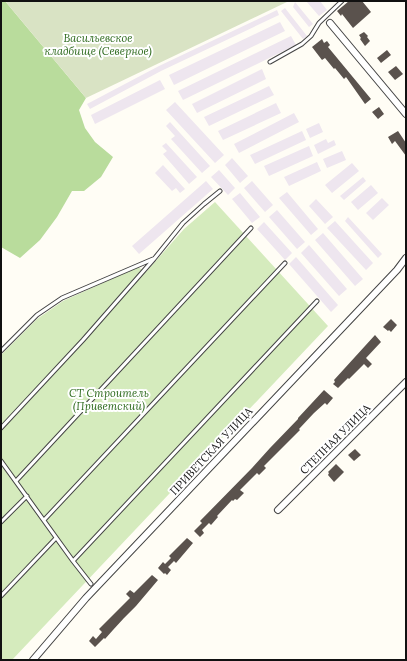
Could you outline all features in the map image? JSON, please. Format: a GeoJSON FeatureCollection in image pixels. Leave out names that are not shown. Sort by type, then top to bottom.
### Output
{"type":"FeatureCollection","features":[{"type":"Feature","properties":{"kind":"street"},"geometry":{"type":"LineString","coordinates":[[330,23],[406,114]]}},
{"type":"Feature","properties":{"kind":"street","name":"ПРИВЕТСКАЯ УЛИЦА"},"geometry":{"type":"LineString","coordinates":[[34,660],[86,598],[405,262]]}},
{"type":"Feature","properties":{"kind":"street","name":"СТЕПНАЯ УЛИЦА"},"geometry":{"type":"LineString","coordinates":[[278,510],[406,382]]}},
{"type":"Feature","properties":{"kind":"lane"},"geometry":{"type":"LineString","coordinates":[[270,62],[302,44],[311,36],[319,23],[342,1]]}},
{"type":"Feature","properties":{"kind":"lane"},"geometry":{"type":"LineString","coordinates":[[1,428],[83,340],[154,259],[183,223],[220,191]]}},
{"type":"Feature","properties":{"kind":"lane"},"geometry":{"type":"LineString","coordinates":[[16,481],[251,228]]}},
{"type":"Feature","properties":{"kind":"lane"},"geometry":{"type":"LineString","coordinates":[[1,351],[37,315],[62,298],[154,259]]}},
{"type":"Feature","properties":{"kind":"lane"},"geometry":{"type":"LineString","coordinates":[[44,520],[285,264]]}},
{"type":"Feature","properties":{"kind":"lane"},"geometry":{"type":"LineString","coordinates":[[73,561],[316,301]]}},
{"type":"Feature","properties":{"kind":"lane"},"geometry":{"type":"LineString","coordinates":[[1,461],[91,584]]}},
{"type":"Feature","properties":{"kind":"lane"},"geometry":{"type":"LineString","coordinates":[[1,522],[27,496]]}},
{"type":"Feature","properties":{"kind":"lane"},"geometry":{"type":"LineString","coordinates":[[1,596],[56,538]]}},
{"type":"Feature","properties":{"kind":"shaded area"},"geometry":{"type":"Polygon","coordinates":[[[306,1],[320,1],[327,10],[319,16],[306,1]]]}},
{"type":"Feature","properties":{"kind":"shaded area"},"geometry":{"type":"Polygon","coordinates":[[[295,2],[313,24],[309,27],[293,7],[295,2]]]}},
{"type":"Feature","properties":{"kind":"shaded area"},"geometry":{"type":"Polygon","coordinates":[[[285,8],[307,36],[303,39],[281,11],[285,8]]]}},
{"type":"Feature","properties":{"kind":"shaded area"},"geometry":{"type":"Polygon","coordinates":[[[277,10],[279,15],[161,71],[90,109],[87,104],[159,66],[277,10]]]}},
{"type":"Feature","properties":{"kind":"shaded area"},"geometry":{"type":"Polygon","coordinates":[[[280,22],[285,31],[174,85],[169,75],[280,22]]]}},
{"type":"Feature","properties":{"kind":"shaded area"},"geometry":{"type":"Polygon","coordinates":[[[291,36],[296,45],[183,100],[178,91],[291,36]]]}},
{"type":"Feature","properties":{"kind":"shaded area"},"geometry":{"type":"Polygon","coordinates":[[[262,69],[266,79],[197,113],[192,104],[262,69]]]}},
{"type":"Feature","properties":{"kind":"shaded area"},"geometry":{"type":"Polygon","coordinates":[[[160,80],[165,89],[95,124],[91,115],[160,80]]]}},
{"type":"Feature","properties":{"kind":"shaded area"},"geometry":{"type":"Polygon","coordinates":[[[269,86],[274,95],[209,126],[204,117],[269,86]]]}},
{"type":"Feature","properties":{"kind":"shaded area"},"geometry":{"type":"Polygon","coordinates":[[[175,102],[224,155],[215,163],[166,110],[175,102]]]}},
{"type":"Feature","properties":{"kind":"shaded area"},"geometry":{"type":"Polygon","coordinates":[[[276,103],[281,113],[223,140],[218,131],[276,103]]]}},
{"type":"Feature","properties":{"kind":"shaded area"},"geometry":{"type":"Polygon","coordinates":[[[294,113],[299,122],[239,153],[234,144],[294,113]]]}},
{"type":"Feature","properties":{"kind":"shaded area"},"geometry":{"type":"Polygon","coordinates":[[[170,122],[210,166],[202,173],[171,139],[175,136],[166,126],[170,122]]]}},
{"type":"Feature","properties":{"kind":"shaded area"},"geometry":{"type":"Polygon","coordinates":[[[319,123],[323,132],[310,138],[306,129],[319,123]]]}},
{"type":"Feature","properties":{"kind":"shaded area"},"geometry":{"type":"Polygon","coordinates":[[[302,131],[306,140],[255,164],[250,155],[302,131]]]}},
{"type":"Feature","properties":{"kind":"shaded area"},"geometry":{"type":"Polygon","coordinates":[[[326,139],[328,143],[334,140],[336,145],[318,154],[314,145],[326,139]]]}},
{"type":"Feature","properties":{"kind":"shaded area"},"geometry":{"type":"Polygon","coordinates":[[[166,143],[197,177],[189,184],[163,154],[167,151],[162,146],[166,143]]]}},
{"type":"Feature","properties":{"kind":"shaded area"},"geometry":{"type":"Polygon","coordinates":[[[309,146],[313,156],[269,176],[264,166],[309,146]]]}},
{"type":"Feature","properties":{"kind":"shaded area"},"geometry":{"type":"Polygon","coordinates":[[[342,151],[346,160],[327,168],[323,159],[342,151]]]}},
{"type":"Feature","properties":{"kind":"shaded area"},"geometry":{"type":"Polygon","coordinates":[[[232,158],[248,176],[240,183],[225,165],[232,158]]]}},
{"type":"Feature","properties":{"kind":"shaded area"},"geometry":{"type":"Polygon","coordinates":[[[317,162],[321,171],[289,186],[284,177],[317,162]]]}},
{"type":"Feature","properties":{"kind":"shaded area"},"geometry":{"type":"Polygon","coordinates":[[[352,163],[359,171],[332,193],[325,185],[352,163]]]}},
{"type":"Feature","properties":{"kind":"shaded area"},"geometry":{"type":"Polygon","coordinates":[[[163,165],[185,189],[180,193],[176,188],[172,191],[155,173],[163,165]]]}},
{"type":"Feature","properties":{"kind":"shaded area"},"geometry":{"type":"Polygon","coordinates":[[[219,170],[235,188],[228,195],[211,177],[219,170]]]}},
{"type":"Feature","properties":{"kind":"shaded area"},"geometry":{"type":"Polygon","coordinates":[[[363,177],[366,181],[344,200],[340,196],[363,177]]]}},
{"type":"Feature","properties":{"kind":"shaded area"},"geometry":{"type":"Polygon","coordinates":[[[206,181],[213,189],[139,254],[132,246],[206,181]]]}},
{"type":"Feature","properties":{"kind":"shaded area"},"geometry":{"type":"Polygon","coordinates":[[[252,181],[273,205],[265,212],[244,188],[252,181]]]}},
{"type":"Feature","properties":{"kind":"shaded area"},"geometry":{"type":"Polygon","coordinates":[[[371,185],[378,193],[358,210],[351,202],[371,185]]]}},
{"type":"Feature","properties":{"kind":"shaded area"},"geometry":{"type":"Polygon","coordinates":[[[287,192],[318,229],[311,235],[279,198],[287,192]]]}},
{"type":"Feature","properties":{"kind":"shaded area"},"geometry":{"type":"Polygon","coordinates":[[[240,193],[260,217],[252,223],[232,199],[240,193]]]}},
{"type":"Feature","properties":{"kind":"shaded area"},"geometry":{"type":"Polygon","coordinates":[[[382,198],[389,205],[373,220],[366,213],[382,198]]]}},
{"type":"Feature","properties":{"kind":"shaded area"},"geometry":{"type":"Polygon","coordinates":[[[316,199],[333,217],[325,224],[309,206],[316,199]]]}},
{"type":"Feature","properties":{"kind":"shaded area"},"geometry":{"type":"Polygon","coordinates":[[[277,210],[305,242],[297,249],[269,217],[277,210]]]}},
{"type":"Feature","properties":{"kind":"shaded area"},"geometry":{"type":"Polygon","coordinates":[[[348,217],[382,254],[378,258],[345,221],[348,217]]]}},
{"type":"Feature","properties":{"kind":"shaded area"},"geometry":{"type":"Polygon","coordinates":[[[335,221],[373,263],[366,270],[327,228],[335,221]]]}},
{"type":"Feature","properties":{"kind":"shaded area"},"geometry":{"type":"Polygon","coordinates":[[[264,222],[292,253],[285,260],[257,229],[264,222]]]}},
{"type":"Feature","properties":{"kind":"shaded area"},"geometry":{"type":"Polygon","coordinates":[[[323,233],[363,279],[355,286],[315,240],[323,233]]]}},
{"type":"Feature","properties":{"kind":"shaded area"},"geometry":{"type":"Polygon","coordinates":[[[309,245],[347,289],[339,296],[301,253],[309,245]]]}},
{"type":"Feature","properties":{"kind":"shaded area"},"geometry":{"type":"Polygon","coordinates":[[[296,257],[338,305],[331,312],[289,264],[296,257]]]}},
{"type":"Feature","properties":{"kind":"green space"},"geometry":{"type":"Polygon","coordinates":[[[1,1],[5,1],[86,98],[79,110],[85,128],[95,142],[113,157],[101,177],[84,191],[72,191],[57,217],[40,240],[20,258],[1,247],[1,1]]]}},
{"type":"Feature","properties":{"kind":"green space","name":"Васильевское кладбище (Северное)"},"geometry":{"type":"Polygon","coordinates":[[[5,1],[289,1],[86,98],[5,1]]]}},
{"type":"Feature","properties":{"kind":"green space","name":"СТ Строитель (Приветский)"},"geometry":{"type":"Polygon","coordinates":[[[215,202],[328,326],[12,660],[1,660],[1,355],[37,319],[63,301],[138,267],[146,272],[184,229],[215,202]]]}},
{"type":"Feature","properties":{"kind":"building"},"geometry":{"type":"Polygon","coordinates":[[[349,1],[362,1],[371,12],[353,28],[342,14],[341,16],[337,11],[349,1]]]}},
{"type":"Feature","properties":{"kind":"building"},"geometry":{"type":"Polygon","coordinates":[[[364,32],[370,41],[365,46],[359,35],[364,32]]]}},
{"type":"Feature","properties":{"kind":"building"},"geometry":{"type":"Polygon","coordinates":[[[322,39],[324,43],[327,41],[330,45],[328,47],[371,99],[365,104],[346,77],[344,79],[325,58],[322,60],[312,47],[322,39]]]}},
{"type":"Feature","properties":{"kind":"building"},"geometry":{"type":"Polygon","coordinates":[[[387,50],[391,55],[381,63],[377,58],[387,50]]]}},
{"type":"Feature","properties":{"kind":"building"},"geometry":{"type":"Polygon","coordinates":[[[396,66],[403,74],[395,80],[388,72],[396,66]]]}},
{"type":"Feature","properties":{"kind":"building"},"geometry":{"type":"Polygon","coordinates":[[[379,107],[384,114],[378,119],[372,112],[379,107]]]}},
{"type":"Feature","properties":{"kind":"building"},"geometry":{"type":"Polygon","coordinates":[[[398,131],[406,143],[406,156],[395,141],[392,144],[388,137],[398,131]]]}},
{"type":"Feature","properties":{"kind":"building"},"geometry":{"type":"Polygon","coordinates":[[[391,319],[397,325],[391,332],[383,327],[391,319]]]}},
{"type":"Feature","properties":{"kind":"building"},"geometry":{"type":"Polygon","coordinates":[[[375,335],[381,342],[366,358],[372,364],[368,368],[364,364],[338,388],[333,384],[335,382],[334,380],[375,335]]]}},
{"type":"Feature","properties":{"kind":"building"},"geometry":{"type":"Polygon","coordinates":[[[324,390],[333,398],[327,405],[325,403],[314,413],[299,429],[300,430],[264,466],[266,468],[259,475],[257,473],[240,490],[244,493],[237,500],[232,500],[211,525],[209,523],[202,530],[204,533],[200,537],[194,531],[202,523],[200,521],[252,468],[324,390]]]}},
{"type":"Feature","properties":{"kind":"building"},"geometry":{"type":"Polygon","coordinates":[[[355,449],[361,455],[354,461],[348,455],[355,449]]]}},
{"type":"Feature","properties":{"kind":"building"},"geometry":{"type":"Polygon","coordinates":[[[336,464],[344,472],[334,482],[328,475],[328,472],[336,464]]]}},
{"type":"Feature","properties":{"kind":"building"},"geometry":{"type":"Polygon","coordinates":[[[187,538],[193,543],[176,563],[174,561],[168,567],[171,570],[167,575],[165,573],[164,574],[158,568],[163,562],[165,564],[171,558],[169,556],[187,538]]]}},
{"type":"Feature","properties":{"kind":"building"},"geometry":{"type":"Polygon","coordinates":[[[152,575],[158,580],[105,639],[104,638],[95,647],[89,641],[93,636],[96,639],[102,632],[99,629],[130,598],[126,594],[130,590],[134,593],[152,575]]]}}]}
